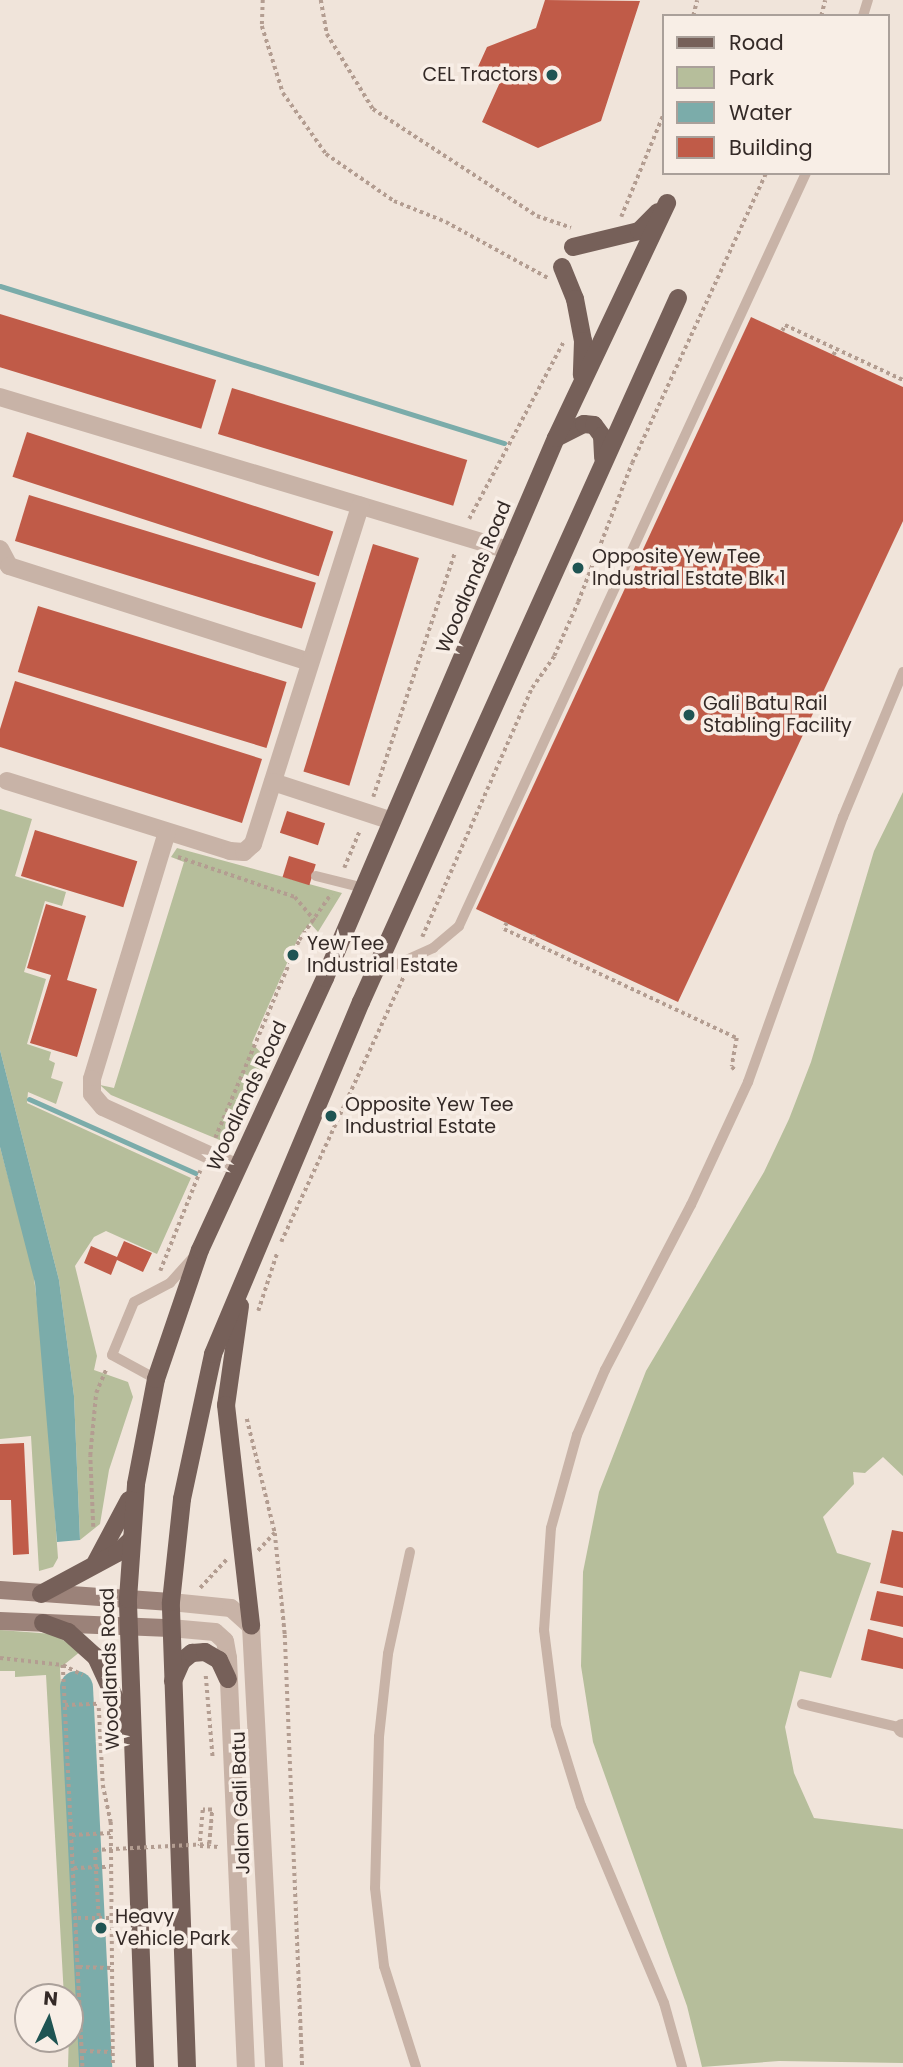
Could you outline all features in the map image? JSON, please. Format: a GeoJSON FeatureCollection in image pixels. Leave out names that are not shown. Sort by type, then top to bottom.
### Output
{"type":"FeatureCollection","features":[{"type":"Feature","properties":{"kind":"main road","name":"Woodlands Road"},"geometry":{"type":"LineString","coordinates":[[145,2067],[128,1599],[136,1484],[156,1378],[200,1250],[236,1167],[364,888],[556,438],[667,203],[639,232],[577,239]]}},
{"type":"Feature","properties":{"kind":"main road"},"geometry":{"type":"LineString","coordinates":[[562,267],[575,299],[583,341],[582,382]]}},
{"type":"Feature","properties":{"kind":"main road"},"geometry":{"type":"LineString","coordinates":[[187,2067],[170,1628],[171,1602],[197,1415],[213,1354],[248,1261],[373,975],[678,298]]}},
{"type":"Feature","properties":{"kind":"main road"},"geometry":{"type":"LineString","coordinates":[[556,438],[584,424],[594,425],[601,436],[603,463]]}},
{"type":"Feature","properties":{"kind":"main road"},"geometry":{"type":"LineString","coordinates":[[248,1261],[228,1374],[226,1405],[251,1626]]}},
{"type":"Feature","properties":{"kind":"main road"},"geometry":{"type":"LineString","coordinates":[[90,1568],[109,1543],[136,1484]]}},
{"type":"Feature","properties":{"kind":"main road"},"geometry":{"type":"LineString","coordinates":[[41,1594],[90,1568],[130,1541]]}},
{"type":"Feature","properties":{"kind":"main road"},"geometry":{"type":"LineString","coordinates":[[43,1623],[68,1632],[96,1657],[133,1737]]}},
{"type":"Feature","properties":{"kind":"main road"},"geometry":{"type":"LineString","coordinates":[[171,1684],[182,1661],[192,1653],[205,1651],[219,1660],[228,1679]]}},
{"type":"Feature","properties":{"kind":"street"},"geometry":{"type":"LineString","coordinates":[[0,397],[508,550]]}},
{"type":"Feature","properties":{"kind":"street"},"geometry":{"type":"LineString","coordinates":[[7,780],[167,832],[244,852],[253,844],[359,506]]}},
{"type":"Feature","properties":{"kind":"street"},"geometry":{"type":"LineString","coordinates":[[0,549],[9,566],[310,662]]}},
{"type":"Feature","properties":{"kind":"street"},"geometry":{"type":"LineString","coordinates":[[273,782],[392,821]]}},
{"type":"Feature","properties":{"kind":"street"},"geometry":{"type":"LineString","coordinates":[[167,832],[92,1079],[92,1094],[103,1107],[236,1167]]}},
{"type":"Feature","properties":{"kind":"street"},"geometry":{"type":"LineString","coordinates":[[0,1590],[231,1608],[251,1626]]}},
{"type":"Feature","properties":{"kind":"street"},"geometry":{"type":"LineString","coordinates":[[0,1621],[170,1628]]}},
{"type":"Feature","properties":{"kind":"street","name":"Jalan Gali Batu"},"geometry":{"type":"LineString","coordinates":[[251,1626],[274,2067]]}},
{"type":"Feature","properties":{"kind":"street","name":"Jalan Gali Batu"},"geometry":{"type":"LineString","coordinates":[[170,1628],[215,1632],[225,1641],[246,2067]]}},
{"type":"Feature","properties":{"kind":"lane"},"geometry":{"type":"LineString","coordinates":[[373,975],[447,940],[459,926],[805,175]]}},
{"type":"Feature","properties":{"kind":"lane"},"geometry":{"type":"LineString","coordinates":[[682,2067],[664,2003],[581,1806],[556,1725],[544,1630],[551,1528],[577,1435],[605,1370],[691,1205],[748,1082],[843,817],[903,672]]}},
{"type":"Feature","properties":{"kind":"lane"},"geometry":{"type":"LineString","coordinates":[[316,876],[364,888]]}},
{"type":"Feature","properties":{"kind":"lane"},"geometry":{"type":"LineString","coordinates":[[156,1378],[112,1355],[134,1302],[156,1286],[170,1283],[200,1250]]}},
{"type":"Feature","properties":{"kind":"lane"},"geometry":{"type":"LineString","coordinates":[[410,1552],[384,1696],[375,1888],[384,1966],[416,2067]]}},
{"type":"Feature","properties":{"kind":"lane"},"geometry":{"type":"LineString","coordinates":[[802,1704],[902,1728]]}},
{"type":"Feature","properties":{"kind":"path"},"geometry":{"type":"LineString","coordinates":[[263,0],[262,26],[283,93],[326,154],[394,201],[446,222],[557,285]]}},
{"type":"Feature","properties":{"kind":"path"},"geometry":{"type":"LineString","coordinates":[[321,0],[327,34],[373,109],[537,216],[577,239]]}},
{"type":"Feature","properties":{"kind":"path"},"geometry":{"type":"LineString","coordinates":[[614,220],[621,217],[662,118]]}},
{"type":"Feature","properties":{"kind":"path"},"geometry":{"type":"LineString","coordinates":[[254,1318],[266,1296],[278,1250],[413,958],[532,688],[554,656],[632,463],[765,175]]}},
{"type":"Feature","properties":{"kind":"path"},"geometry":{"type":"LineString","coordinates":[[782,331],[785,325],[903,380]]}},
{"type":"Feature","properties":{"kind":"path"},"geometry":{"type":"LineString","coordinates":[[156,1286],[172,1235],[299,940],[315,922],[338,882],[368,812],[461,536],[570,330]]}},
{"type":"Feature","properties":{"kind":"path"},"geometry":{"type":"LineString","coordinates":[[808,344],[811,337]]}},
{"type":"Feature","properties":{"kind":"path"},"geometry":{"type":"LineString","coordinates":[[834,355],[836,349]]}},
{"type":"Feature","properties":{"kind":"path"},"geometry":{"type":"LineString","coordinates":[[859,367],[862,361]]}},
{"type":"Feature","properties":{"kind":"path"},"geometry":{"type":"LineString","coordinates":[[885,379],[888,373]]}},
{"type":"Feature","properties":{"kind":"path"},"geometry":{"type":"LineString","coordinates":[[162,850],[295,897],[315,922]]}},
{"type":"Feature","properties":{"kind":"path"},"geometry":{"type":"LineString","coordinates":[[507,923],[504,929],[737,1038],[732,1067]]}},
{"type":"Feature","properties":{"kind":"path"},"geometry":{"type":"LineString","coordinates":[[531,942],[534,935]]}},
{"type":"Feature","properties":{"kind":"path"},"geometry":{"type":"LineString","coordinates":[[557,954],[560,947]]}},
{"type":"Feature","properties":{"kind":"path"},"geometry":{"type":"LineString","coordinates":[[583,966],[586,959]]}},
{"type":"Feature","properties":{"kind":"path"},"geometry":{"type":"LineString","coordinates":[[609,978],[612,972]]}},
{"type":"Feature","properties":{"kind":"path"},"geometry":{"type":"LineString","coordinates":[[634,990],[638,984]]}},
{"type":"Feature","properties":{"kind":"path"},"geometry":{"type":"LineString","coordinates":[[662,1003],[665,996]]}},
{"type":"Feature","properties":{"kind":"path"},"geometry":{"type":"LineString","coordinates":[[93,1532],[90,1456],[95,1406],[112,1355]]}},
{"type":"Feature","properties":{"kind":"path"},"geometry":{"type":"LineString","coordinates":[[243,1409],[275,1533],[285,1635],[303,2067]]}},
{"type":"Feature","properties":{"kind":"path"},"geometry":{"type":"LineString","coordinates":[[200,1586],[223,1560],[265,1548],[275,1533]]}},
{"type":"Feature","properties":{"kind":"path"},"geometry":{"type":"LineString","coordinates":[[0,1658],[63,1665],[87,1678]]}},
{"type":"Feature","properties":{"kind":"path"},"geometry":{"type":"LineString","coordinates":[[63,1665],[81,1983]]}},
{"type":"Feature","properties":{"kind":"path"},"geometry":{"type":"LineString","coordinates":[[97,1694],[103,1785],[111,1833],[113,2067]]}},
{"type":"Feature","properties":{"kind":"path"},"geometry":{"type":"LineString","coordinates":[[67,1705],[99,1704]]}},
{"type":"Feature","properties":{"kind":"path"},"geometry":{"type":"LineString","coordinates":[[97,1917],[95,1850],[209,1844],[212,1810],[203,1810],[200,1846],[223,1847]]}},
{"type":"Feature","properties":{"kind":"path"},"geometry":{"type":"LineString","coordinates":[[73,1835],[111,1833]]}},
{"type":"Feature","properties":{"kind":"path"},"geometry":{"type":"LineString","coordinates":[[75,1868],[111,1867]]}},
{"type":"Feature","properties":{"kind":"path"},"geometry":{"type":"LineString","coordinates":[[78,1918],[110,1918]]}},
{"type":"Feature","properties":{"kind":"path"},"geometry":{"type":"LineString","coordinates":[[80,1967],[111,1968]]}},
{"type":"Feature","properties":{"kind":"path"},"geometry":{"type":"LineString","coordinates":[[84,2051],[112,2052]]}},
{"type":"Feature","properties":{"kind":"green space"},"geometry":{"type":"Polygon","coordinates":[[[903,792],[903,1476],[883,1457],[865,1473],[853,1472],[854,1484],[823,1517],[837,1553],[871,1563],[831,1678],[800,1671],[785,1727],[794,1773],[814,1818],[903,1829],[903,2063],[779,2061],[702,2067],[687,2006],[593,1742],[581,1666],[583,1572],[599,1492],[646,1371],[764,1172],[789,1119],[811,1062],[874,851],[903,792]]]}},
{"type":"Feature","properties":{"kind":"green space"},"geometry":{"type":"Polygon","coordinates":[[[0,809],[32,819],[15,876],[66,892],[62,906],[45,901],[24,972],[46,979],[27,1044],[51,1052],[49,1060],[55,1063],[51,1078],[63,1082],[56,1104],[28,1092],[27,1103],[191,1178],[157,1254],[106,1231],[94,1237],[75,1266],[97,1356],[94,1370],[128,1382],[133,1397],[109,1470],[100,1524],[80,1540],[74,1396],[59,1280],[0,1050],[0,809]]]}},
{"type":"Feature","properties":{"kind":"green space"},"geometry":{"type":"Polygon","coordinates":[[[177,848],[342,893],[318,932],[310,923],[298,938],[252,1043],[264,1056],[257,1079],[234,1132],[222,1141],[111,1095],[100,1085],[114,1088],[184,862],[171,857],[177,848]]]}},
{"type":"Feature","properties":{"kind":"green space"},"geometry":{"type":"Polygon","coordinates":[[[0,1147],[33,1270],[43,1350],[58,1558],[53,1567],[39,1571],[31,1436],[0,1439],[0,1147]]]}},
{"type":"Feature","properties":{"kind":"green space"},"geometry":{"type":"Polygon","coordinates":[[[0,1630],[53,1634],[81,1651],[60,1668],[61,1686],[68,1686],[82,1983],[63,1983],[46,1675],[15,1677],[15,1671],[0,1671],[0,1630]]]}},
{"type":"Feature","properties":{"kind":"green space"},"geometry":{"type":"Polygon","coordinates":[[[84,2025],[86,2067],[68,2067],[68,2053],[84,2053],[84,2025]]]}},
{"type":"Feature","properties":{"kind":"water"},"geometry":{"type":"Polygon","coordinates":[[[0,1050],[59,1280],[74,1396],[80,1540],[57,1542],[35,1283],[0,1147],[0,1050]]]}},
{"type":"Feature","properties":{"kind":"building","name":"CEL Tractors"},"geometry":{"type":"Polygon","coordinates":[[[545,0],[640,1],[601,121],[538,148],[482,122],[501,80],[477,69],[487,47],[536,28],[545,0]]]}},
{"type":"Feature","properties":{"kind":"building"},"geometry":{"type":"Polygon","coordinates":[[[0,314],[216,380],[201,429],[0,367],[0,314]]]}},
{"type":"Feature","properties":{"kind":"building","name":"Gali Batu Rail Stabling Facility"},"geometry":{"type":"Polygon","coordinates":[[[751,317],[903,387],[903,521],[678,1002],[476,909],[751,317]]]}},
{"type":"Feature","properties":{"kind":"building"},"geometry":{"type":"Polygon","coordinates":[[[232,388],[467,460],[453,506],[218,434],[232,388]]]}},
{"type":"Feature","properties":{"kind":"building"},"geometry":{"type":"Polygon","coordinates":[[[27,432],[333,532],[319,576],[12,477],[27,432]]]}},
{"type":"Feature","properties":{"kind":"building"},"geometry":{"type":"Polygon","coordinates":[[[29,495],[316,583],[302,629],[15,541],[29,495]]]}},
{"type":"Feature","properties":{"kind":"building"},"geometry":{"type":"Polygon","coordinates":[[[373,544],[419,558],[349,786],[303,772],[373,544]]]}},
{"type":"Feature","properties":{"kind":"building"},"geometry":{"type":"Polygon","coordinates":[[[38,606],[287,682],[266,748],[18,672],[38,606]]]}},
{"type":"Feature","properties":{"kind":"building"},"geometry":{"type":"Polygon","coordinates":[[[15,681],[262,759],[242,823],[0,747],[0,729],[15,681]]]}},
{"type":"Feature","properties":{"kind":"building"},"geometry":{"type":"Polygon","coordinates":[[[287,811],[325,823],[318,845],[280,833],[287,811]]]}},
{"type":"Feature","properties":{"kind":"building"},"geometry":{"type":"Polygon","coordinates":[[[35,830],[137,861],[123,907],[21,876],[35,830]]]}},
{"type":"Feature","properties":{"kind":"building"},"geometry":{"type":"Polygon","coordinates":[[[289,856],[316,864],[309,885],[283,877],[289,856]]]}},
{"type":"Feature","properties":{"kind":"building"},"geometry":{"type":"Polygon","coordinates":[[[46,904],[86,916],[67,980],[97,989],[77,1057],[30,1043],[51,975],[27,968],[46,904]]]}},
{"type":"Feature","properties":{"kind":"building"},"geometry":{"type":"Polygon","coordinates":[[[124,1241],[152,1253],[143,1272],[117,1260],[111,1275],[84,1263],[91,1246],[117,1257],[124,1241]]]}},
{"type":"Feature","properties":{"kind":"building"},"geometry":{"type":"Polygon","coordinates":[[[24,1443],[29,1554],[13,1555],[11,1500],[0,1500],[0,1444],[24,1443]]]}},
{"type":"Feature","properties":{"kind":"building"},"geometry":{"type":"Polygon","coordinates":[[[892,1530],[903,1532],[903,1588],[880,1583],[892,1530]]]}},
{"type":"Feature","properties":{"kind":"building"},"geometry":{"type":"Polygon","coordinates":[[[877,1591],[903,1596],[903,1627],[870,1620],[877,1591]]]}},
{"type":"Feature","properties":{"kind":"building"},"geometry":{"type":"Polygon","coordinates":[[[868,1629],[903,1638],[903,1669],[861,1660],[868,1629]]]}},
{"type":"Feature","properties":{"kind":"waterway"},"geometry":{"type":"LineString","coordinates":[[0,286],[504,443]]}},
{"type":"Feature","properties":{"kind":"waterway"},"geometry":{"type":"LineString","coordinates":[[29,1099],[195,1173]]}},
{"type":"Feature","properties":{"kind":"waterway"},"geometry":{"type":"LineString","coordinates":[[76,1687],[95,2067]]}},
{"type":"Feature","properties":{"kind":"place","name":"CEL Tractors"},"geometry":{"type":"Point","coordinates":[552,75]}},
{"type":"Feature","properties":{"kind":"place","name":"Opposite Yew Tee Industrial Estate Blk 1"},"geometry":{"type":"Point","coordinates":[578,568]}},
{"type":"Feature","properties":{"kind":"place","name":"Gali Batu Rail Stabling Facility"},"geometry":{"type":"Point","coordinates":[689,715]}},
{"type":"Feature","properties":{"kind":"place","name":"Yew Tee Industrial Estate"},"geometry":{"type":"Point","coordinates":[293,955]}},
{"type":"Feature","properties":{"kind":"place","name":"Opposite Yew Tee Industrial Estate"},"geometry":{"type":"Point","coordinates":[331,1116]}},
{"type":"Feature","properties":{"kind":"place","name":"Heavy Vehicle Park"},"geometry":{"type":"Point","coordinates":[101,1928]}}]}
